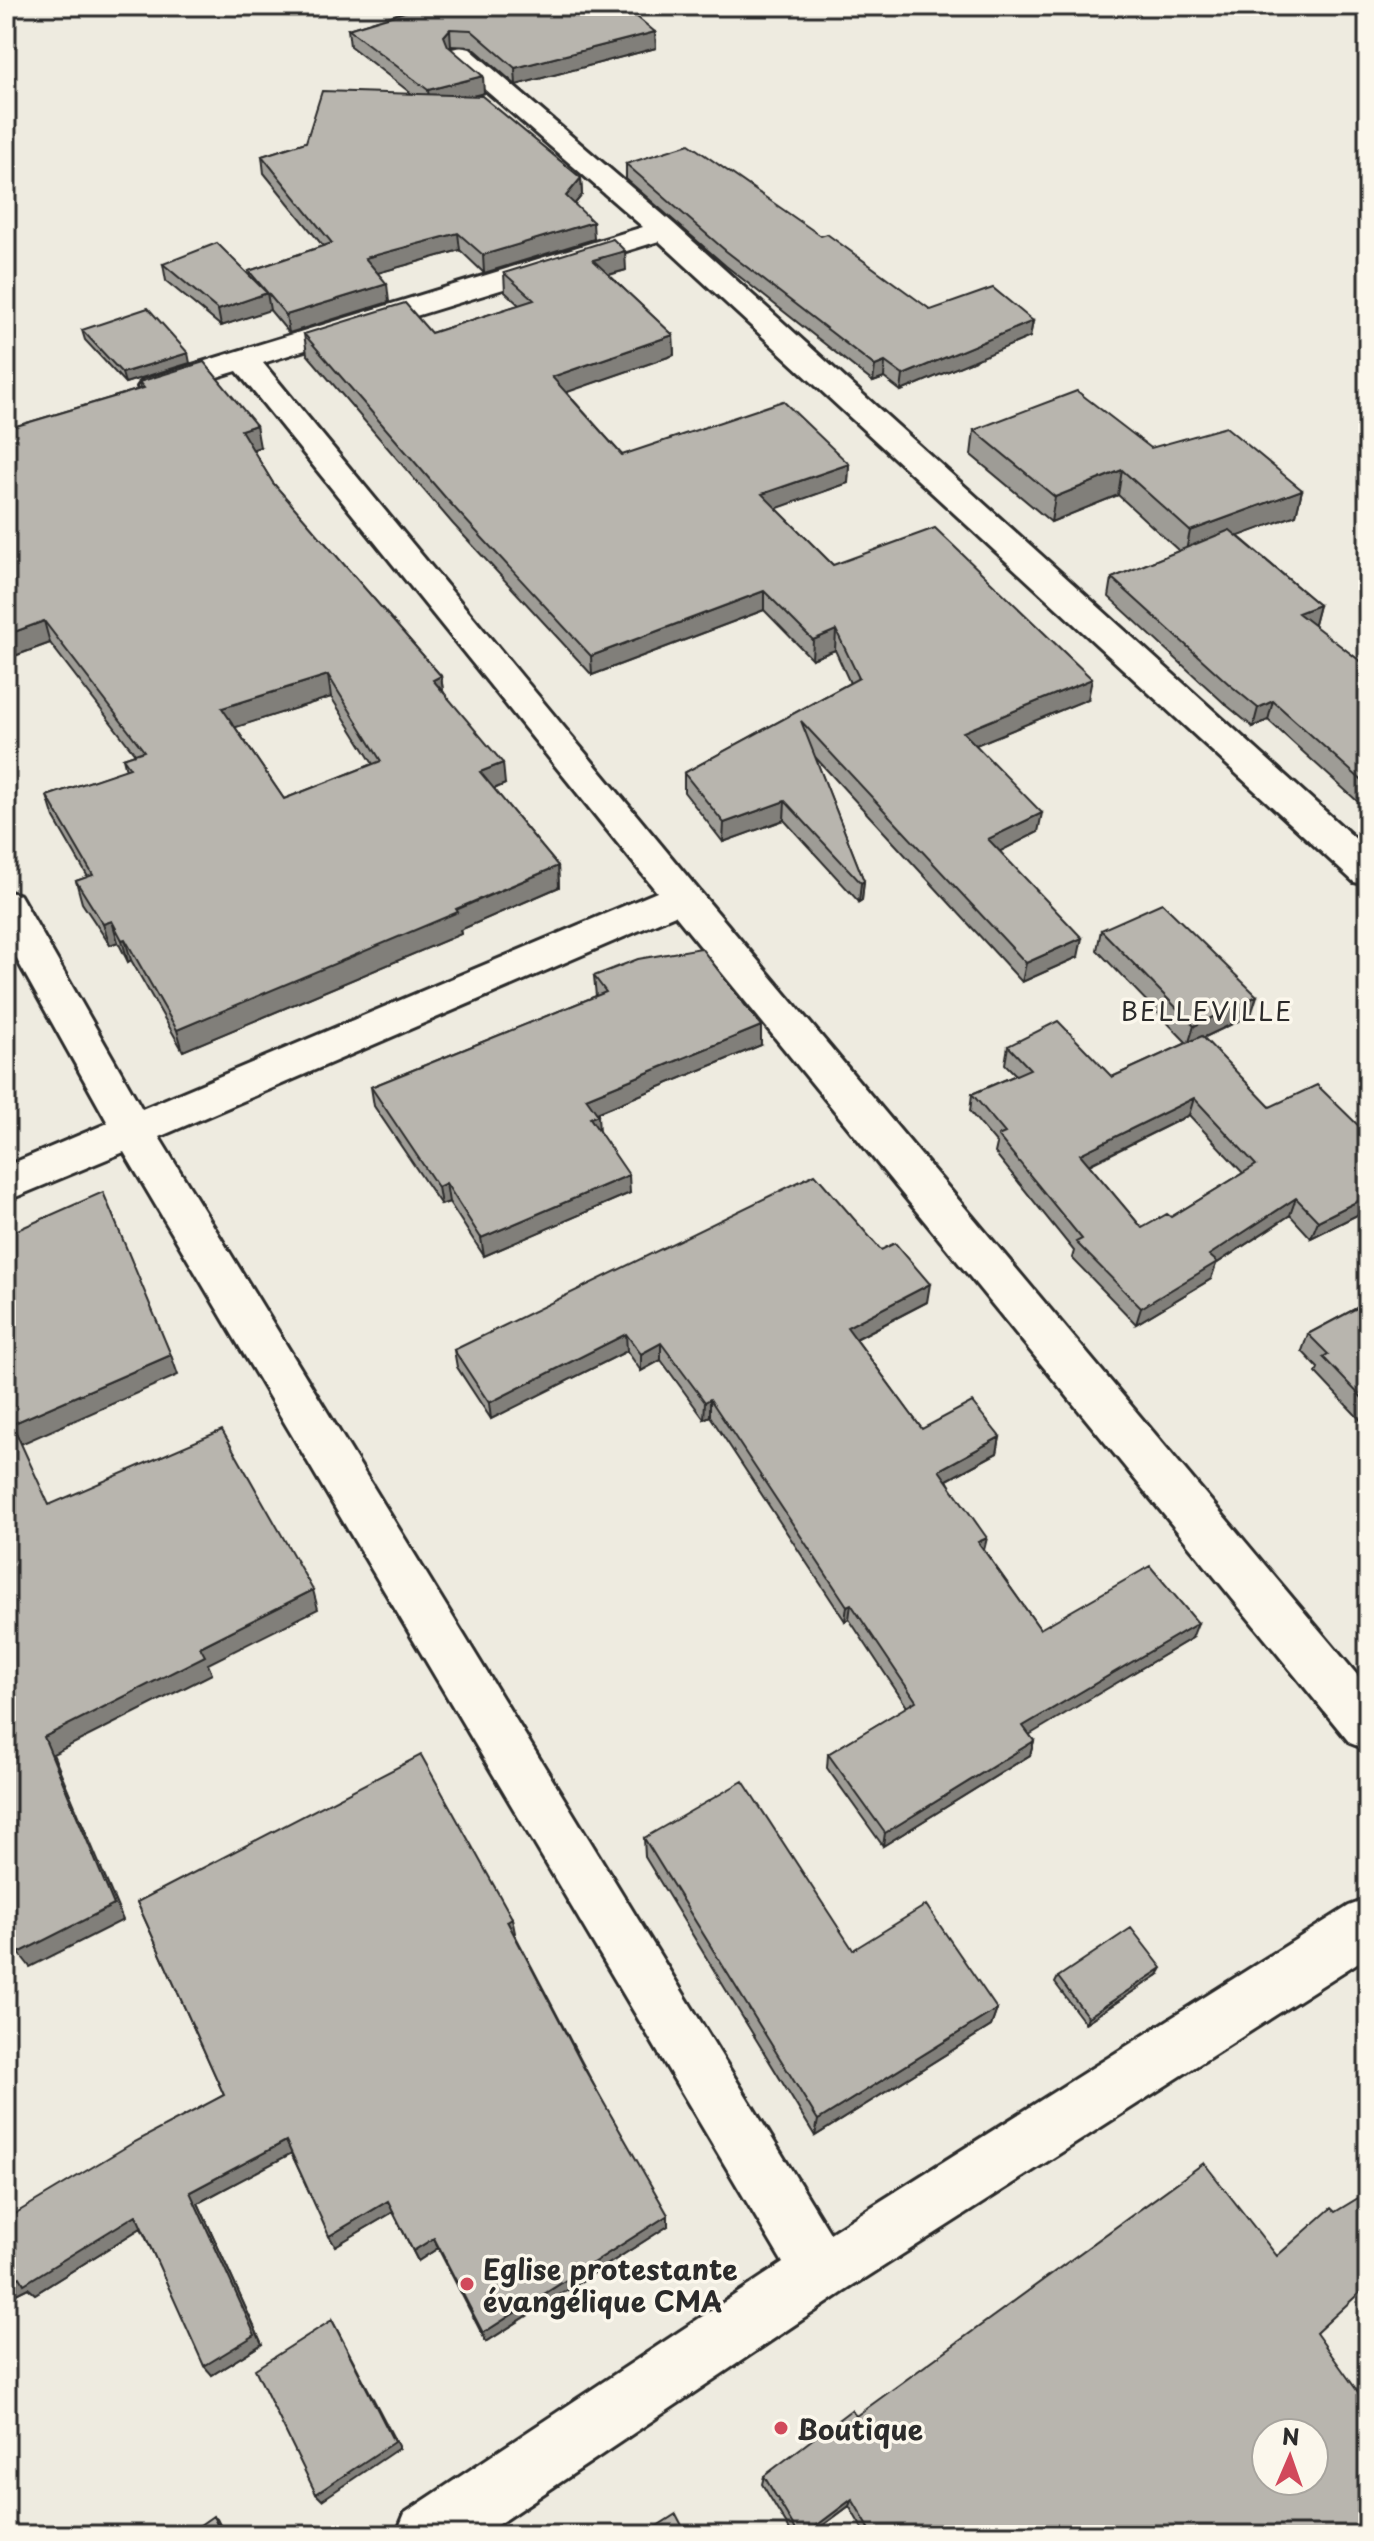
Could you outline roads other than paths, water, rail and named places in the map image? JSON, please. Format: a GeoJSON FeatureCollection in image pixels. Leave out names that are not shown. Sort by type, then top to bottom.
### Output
{"type":"FeatureCollection","features":[{"type":"Feature","properties":{"kind":"street"},"geometry":{"type":"LineString","coordinates":[[461,55],[664,230],[1368,872]]}},
{"type":"Feature","properties":{"kind":"street"},"geometry":{"type":"LineString","coordinates":[[125,396],[664,230]]}},
{"type":"Feature","properties":{"kind":"street"},"geometry":{"type":"LineString","coordinates":[[244,360],[682,897],[1368,1726]]}},
{"type":"Feature","properties":{"kind":"street"},"geometry":{"type":"LineString","coordinates":[[6,1184],[682,897]]}},
{"type":"Feature","properties":{"kind":"street"},"geometry":{"type":"LineString","coordinates":[[6,905],[132,1129],[821,2272]]}},
{"type":"Feature","properties":{"kind":"street"},"geometry":{"type":"LineString","coordinates":[[427,2535],[821,2272],[1368,1925]]}},
{"type":"Feature","properties":{"kind":"place","name":"Eglise protestante évangélique CMA"},"geometry":{"type":"Point","coordinates":[467,2284]}},
{"type":"Feature","properties":{"kind":"place","name":"Boutique"},"geometry":{"type":"Point","coordinates":[781,2428]}},
{"type":"Feature","properties":{"kind":"district","name":"BELLEVILLE"},"geometry":{"type":"Point","coordinates":[1207,1010]}}]}
